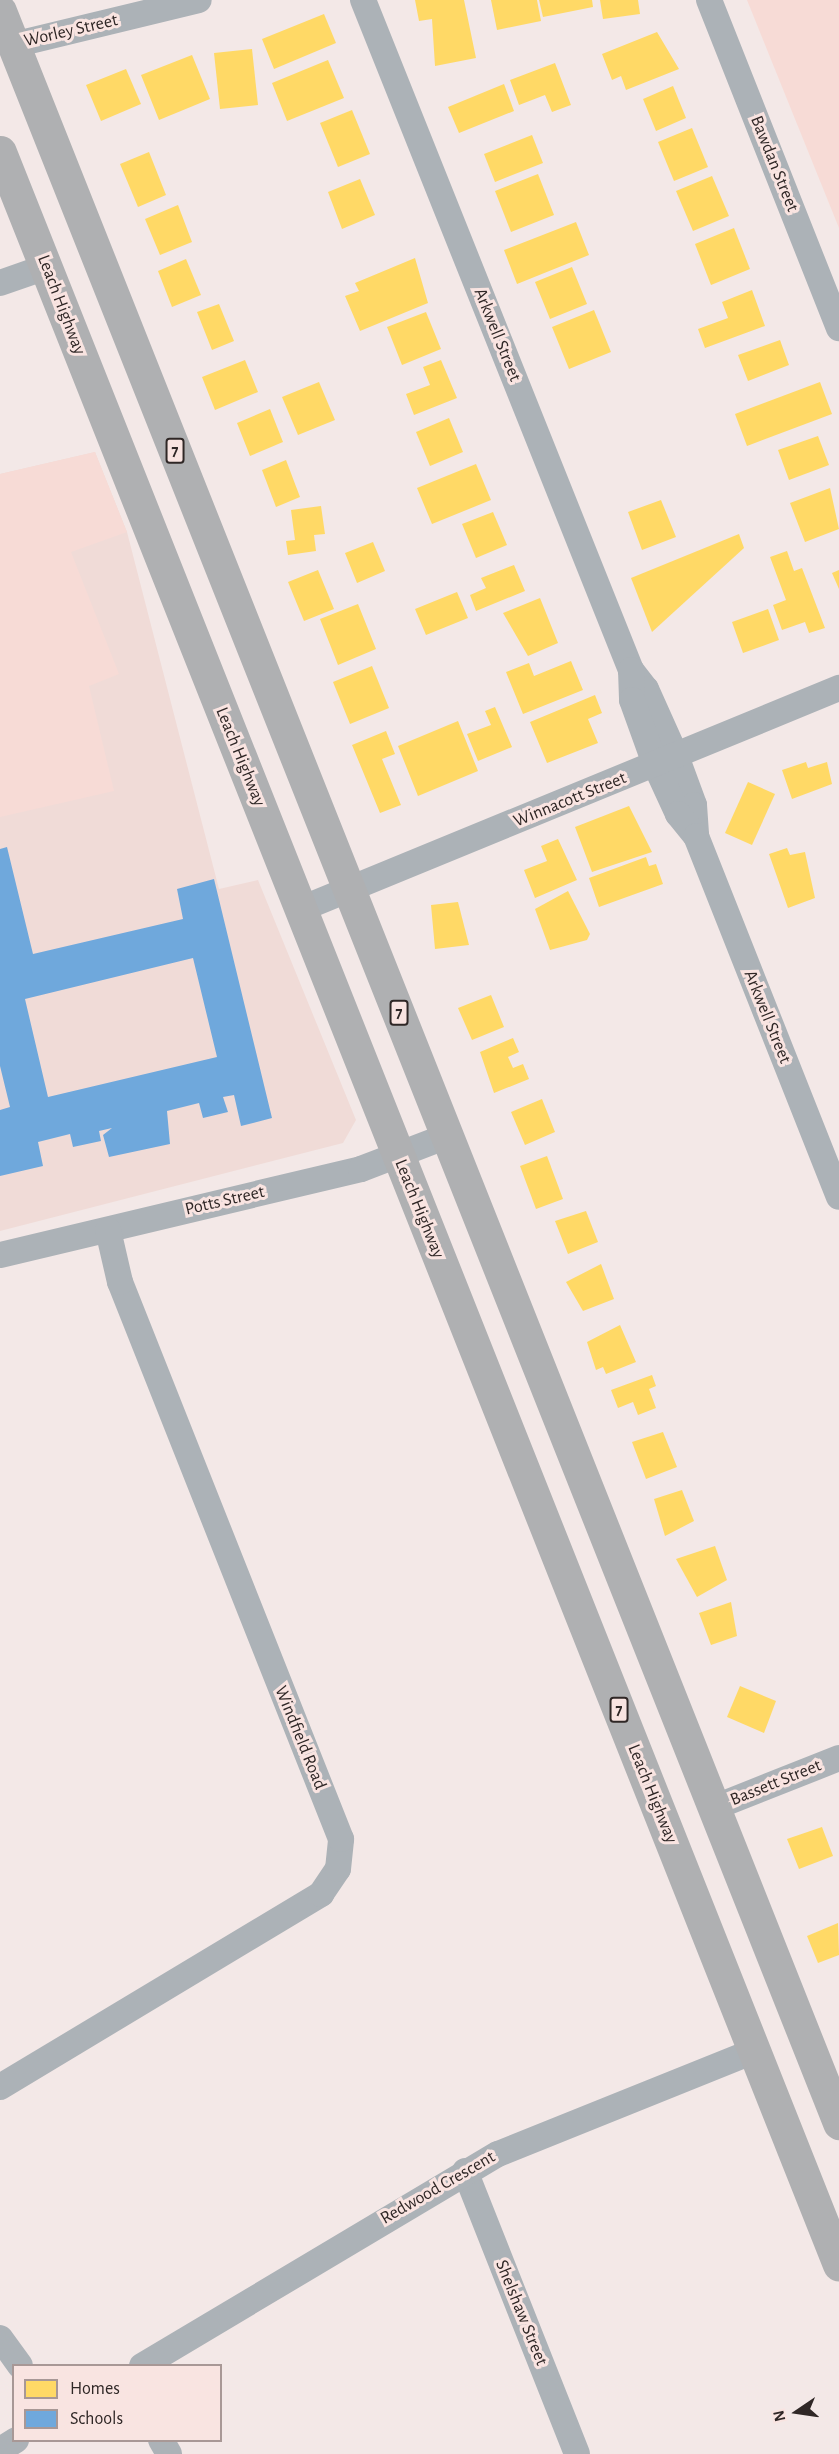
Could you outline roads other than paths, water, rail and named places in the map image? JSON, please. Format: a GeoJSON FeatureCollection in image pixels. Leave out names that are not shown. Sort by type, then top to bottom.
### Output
{"type":"FeatureCollection","features":[{"type":"Feature","properties":{"kind":"highway","name":"7"},"geometry":{"type":"LineString","coordinates":[[0,11],[839,2123]]}},
{"type":"Feature","properties":{"kind":"highway","name":"Leach Highway"},"geometry":{"type":"LineString","coordinates":[[0,152],[839,2265]]}},
{"type":"Feature","properties":{"kind":"street","name":"Worley Street"},"geometry":{"type":"LineString","coordinates":[[13,45],[199,0]]}},
{"type":"Feature","properties":{"kind":"street","name":"Arkwell Street"},"geometry":{"type":"LineString","coordinates":[[363,0],[631,670],[632,700],[666,760],[678,814],[696,836],[839,1197]]}},
{"type":"Feature","properties":{"kind":"street","name":"Bawdan Street"},"geometry":{"type":"LineString","coordinates":[[710,0],[839,328]]}},
{"type":"Feature","properties":{"kind":"street"},"geometry":{"type":"LineString","coordinates":[[0,283],[46,267]]}},
{"type":"Feature","properties":{"kind":"street","name":"Winnacott Street"},"geometry":{"type":"LineString","coordinates":[[301,909],[839,688]]}},
{"type":"Feature","properties":{"kind":"street","name":"Potts Street"},"geometry":{"type":"LineString","coordinates":[[0,1255],[108,1230],[397,1156],[447,1136]]}},
{"type":"Feature","properties":{"kind":"street","name":"Windfield Road"},"geometry":{"type":"LineString","coordinates":[[0,2086],[321,1894],[338,1869],[340,1839],[120,1282],[108,1230]]}},
{"type":"Feature","properties":{"kind":"street","name":"Bassett Street"},"geometry":{"type":"LineString","coordinates":[[713,1808],[839,1758]]}},
{"type":"Feature","properties":{"kind":"street","name":"Redwood Crescent"},"geometry":{"type":"LineString","coordinates":[[145,2364],[465,2171],[544,2132],[754,2050]]}},
{"type":"Feature","properties":{"kind":"street","name":"Shelshaw Street"},"geometry":{"type":"LineString","coordinates":[[465,2171],[578,2454]]}},
{"type":"Feature","properties":{"kind":"street"},"geometry":{"type":"LineString","coordinates":[[0,2338],[19,2364]]}},
{"type":"Feature","properties":{"kind":"street"},"geometry":{"type":"LineString","coordinates":[[0,2450],[13,2442]]}}]}
